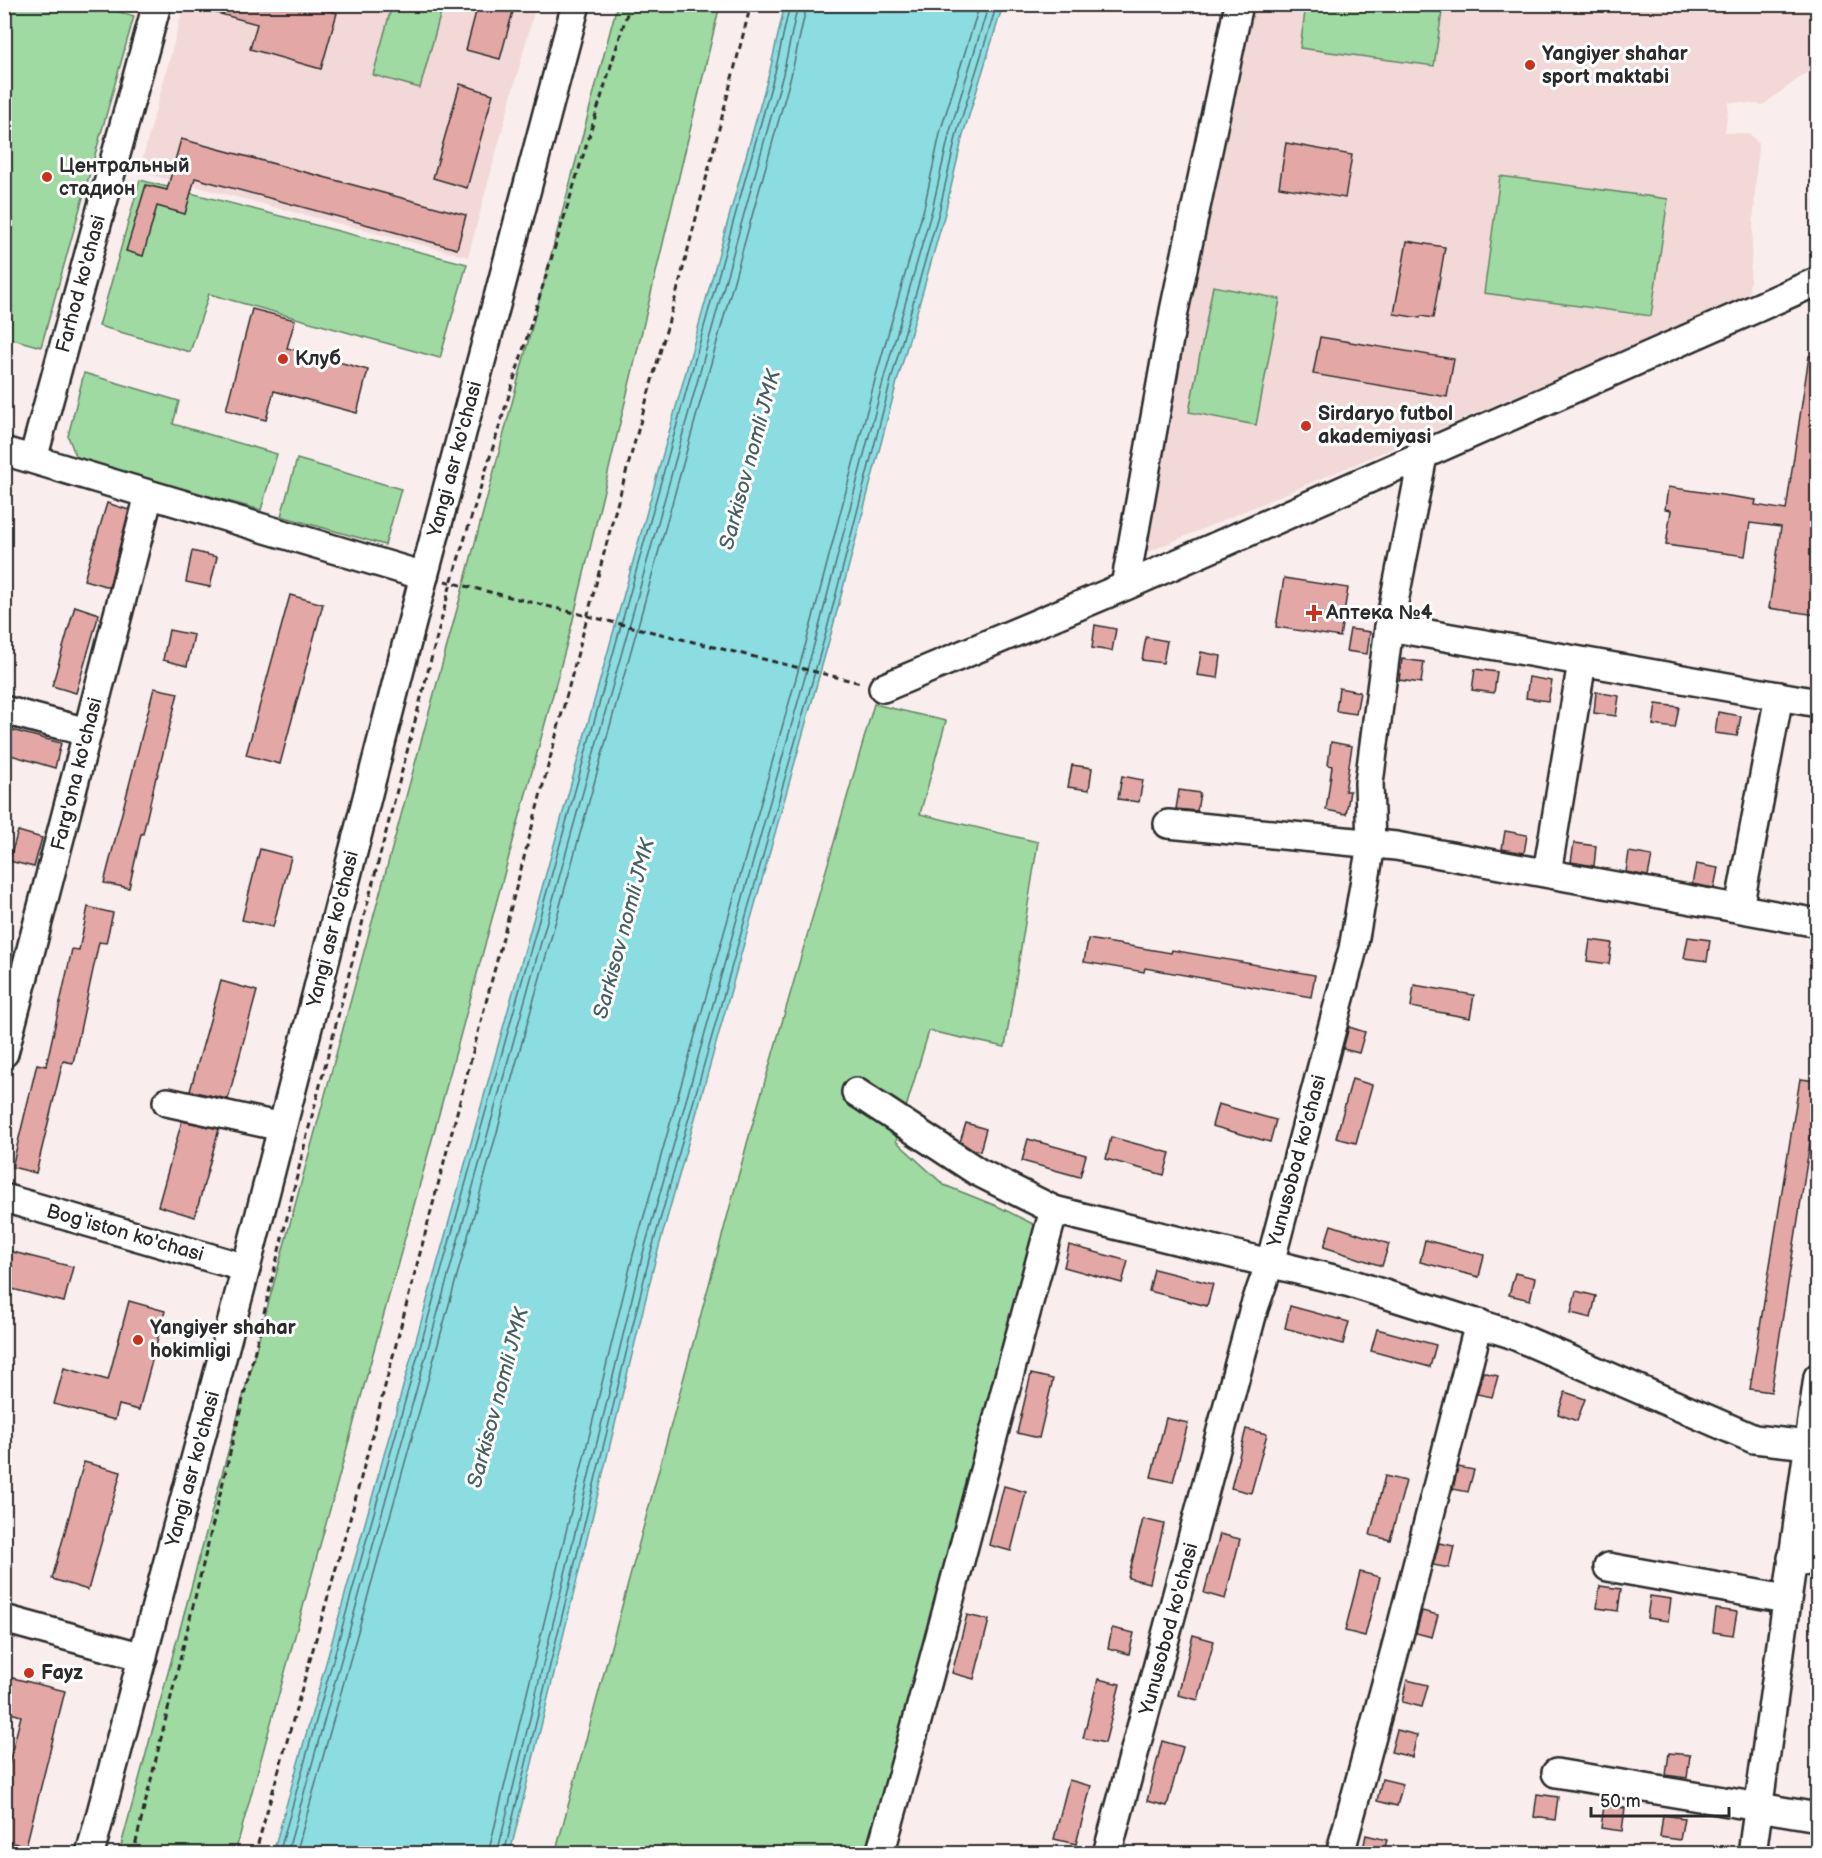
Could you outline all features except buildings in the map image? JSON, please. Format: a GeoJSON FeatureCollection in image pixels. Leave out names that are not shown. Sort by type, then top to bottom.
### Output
{"type":"FeatureCollection","features":[{"type":"Feature","properties":{"kind":"street","name":"Farhod ko'chasi"},"geometry":{"type":"LineString","coordinates":[[33,459],[157,4]]}},
{"type":"Feature","properties":{"kind":"street","name":"Yangi asr ko'chasi"},"geometry":{"type":"LineString","coordinates":[[90,1854],[246,1268],[424,576],[576,4]]}},
{"type":"Feature","properties":{"kind":"street"},"geometry":{"type":"LineString","coordinates":[[1125,586],[1174,311],[1239,4]]}},
{"type":"Feature","properties":{"kind":"street"},"geometry":{"type":"LineString","coordinates":[[883,688],[1125,586],[1818,281]]}},
{"type":"Feature","properties":{"kind":"street"},"geometry":{"type":"LineString","coordinates":[[4,451],[424,576]]}},
{"type":"Feature","properties":{"kind":"street","name":"Yunusobod ko'chasi"},"geometry":{"type":"LineString","coordinates":[[1107,1854],[1254,1308],[1270,1263],[1353,949],[1371,844],[1370,783],[1389,627],[1423,456]]}},
{"type":"Feature","properties":{"kind":"street","name":"Farg'ona ko'chasi"},"geometry":{"type":"LineString","coordinates":[[4,1053],[149,495]]}},
{"type":"Feature","properties":{"kind":"street"},"geometry":{"type":"LineString","coordinates":[[1389,627],[1818,702]]}},
{"type":"Feature","properties":{"kind":"street"},"geometry":{"type":"LineString","coordinates":[[1547,873],[1582,662]]}},
{"type":"Feature","properties":{"kind":"street"},"geometry":{"type":"LineString","coordinates":[[1739,908],[1779,696]]}},
{"type":"Feature","properties":{"kind":"street"},"geometry":{"type":"LineString","coordinates":[[4,710],[87,732]]}},
{"type":"Feature","properties":{"kind":"street"},"geometry":{"type":"LineString","coordinates":[[1168,824],[1396,846],[1818,923]]}},
{"type":"Feature","properties":{"kind":"street"},"geometry":{"type":"LineString","coordinates":[[856,1092],[978,1172],[1054,1210],[1350,1283],[1511,1334],[1754,1439],[1813,1445]]}},
{"type":"Feature","properties":{"kind":"street"},"geometry":{"type":"LineString","coordinates":[[167,1102],[282,1127]]}},
{"type":"Feature","properties":{"kind":"street","name":"Bog‘iston ko'chasi"},"geometry":{"type":"LineString","coordinates":[[4,1198],[246,1268]]}},
{"type":"Feature","properties":{"kind":"street"},"geometry":{"type":"LineString","coordinates":[[880,1854],[1054,1210]]}},
{"type":"Feature","properties":{"kind":"street"},"geometry":{"type":"LineString","coordinates":[[1340,1854],[1404,1617],[1479,1323]]}},
{"type":"Feature","properties":{"kind":"street"},"geometry":{"type":"LineString","coordinates":[[1752,1854],[1786,1599],[1805,1560],[1818,1377]]}},
{"type":"Feature","properties":{"kind":"street"},"geometry":{"type":"LineString","coordinates":[[1608,1567],[1786,1599]]}},
{"type":"Feature","properties":{"kind":"street"},"geometry":{"type":"LineString","coordinates":[[4,1619],[143,1657]]}},
{"type":"Feature","properties":{"kind":"street"},"geometry":{"type":"LineString","coordinates":[[1556,1773],[1818,1817]]}},
{"type":"Feature","properties":{"kind":"path"},"geometry":{"type":"LineString","coordinates":[[133,1854],[306,1139],[451,583],[630,4]]}},
{"type":"Feature","properties":{"kind":"path"},"geometry":{"type":"LineString","coordinates":[[255,1854],[353,1508],[613,519],[677,292],[751,4]]}},
{"type":"Feature","properties":{"kind":"path"},"geometry":{"type":"LineString","coordinates":[[424,576],[883,688]]}},
{"type":"Feature","properties":{"kind":"shaded area"},"geometry":{"type":"Polygon","coordinates":[[[184,5],[536,5],[468,257],[139,172],[184,5]]]}},
{"type":"Feature","properties":{"kind":"shaded area","name":"Sirdaryo futbol akademiyasi"},"geometry":{"type":"Polygon","coordinates":[[[1251,5],[1817,5],[1817,65],[1763,105],[1729,102],[1725,132],[1750,134],[1758,143],[1749,297],[1141,555],[1251,5]]]}},
{"type":"Feature","properties":{"kind":"green space","name":"Центральный стадион"},"geometry":{"type":"Polygon","coordinates":[[[4,5],[95,5],[134,16],[41,347],[5,337],[4,5]]]}},
{"type":"Feature","properties":{"kind":"green space"},"geometry":{"type":"Polygon","coordinates":[[[392,5],[415,5],[441,12],[420,88],[373,75],[392,5]]]}},
{"type":"Feature","properties":{"kind":"green space"},"geometry":{"type":"Polygon","coordinates":[[[617,5],[720,5],[571,628],[235,1853],[119,1853],[475,543],[617,5]]]}},
{"type":"Feature","properties":{"kind":"green space"},"geometry":{"type":"Polygon","coordinates":[[[1306,5],[1443,5],[1434,66],[1300,48],[1306,5]]]}},
{"type":"Feature","properties":{"kind":"green space"},"geometry":{"type":"Polygon","coordinates":[[[1500,176],[1668,199],[1651,316],[1484,293],[1500,176]]]}},
{"type":"Feature","properties":{"kind":"green space"},"geometry":{"type":"Polygon","coordinates":[[[140,180],[467,264],[440,358],[209,294],[190,352],[99,326],[140,180]]]}},
{"type":"Feature","properties":{"kind":"green space"},"geometry":{"type":"Polygon","coordinates":[[[1213,286],[1280,299],[1256,425],[1189,412],[1213,286]]]}},
{"type":"Feature","properties":{"kind":"green space"},"geometry":{"type":"Polygon","coordinates":[[[84,373],[179,401],[173,424],[277,454],[261,510],[77,460],[68,436],[84,373]]]}},
{"type":"Feature","properties":{"kind":"green space"},"geometry":{"type":"Polygon","coordinates":[[[297,459],[401,489],[385,545],[281,516],[297,459]]]}},
{"type":"Feature","properties":{"kind":"green space"},"geometry":{"type":"Polygon","coordinates":[[[874,704],[946,721],[920,814],[1038,842],[1005,1047],[929,1031],[896,1141],[944,1185],[999,1207],[1035,1225],[868,1849],[861,1854],[555,1854],[748,1140],[874,704]]]}},
{"type":"Feature","properties":{"kind":"water","name":"Sarkisov nomli JMK"},"geometry":{"type":"Polygon","coordinates":[[[785,4],[1003,5],[963,135],[945,213],[897,382],[832,630],[655,1261],[510,1853],[273,1853],[770,70],[785,4]]]}},
{"type":"Feature","properties":{"kind":"place","name":"Yangiyer shahar sport maktabi"},"geometry":{"type":"Point","coordinates":[1530,65]}},
{"type":"Feature","properties":{"kind":"place","name":"Центральный стадион"},"geometry":{"type":"Point","coordinates":[47,177]}},
{"type":"Feature","properties":{"kind":"place","name":"Клуб"},"geometry":{"type":"Point","coordinates":[283,359]}},
{"type":"Feature","properties":{"kind":"place","name":"Sirdaryo futbol akademiyasi"},"geometry":{"type":"Point","coordinates":[1306,426]}},
{"type":"Feature","properties":{"kind":"place","name":"Аптека №4"},"geometry":{"type":"Point","coordinates":[1314,613]}},
{"type":"Feature","properties":{"kind":"place","name":"Yangiyer shahar hokimligi"},"geometry":{"type":"Point","coordinates":[138,1340]}},
{"type":"Feature","properties":{"kind":"place","name":"Fayz"},"geometry":{"type":"Point","coordinates":[29,1673]}}]}
